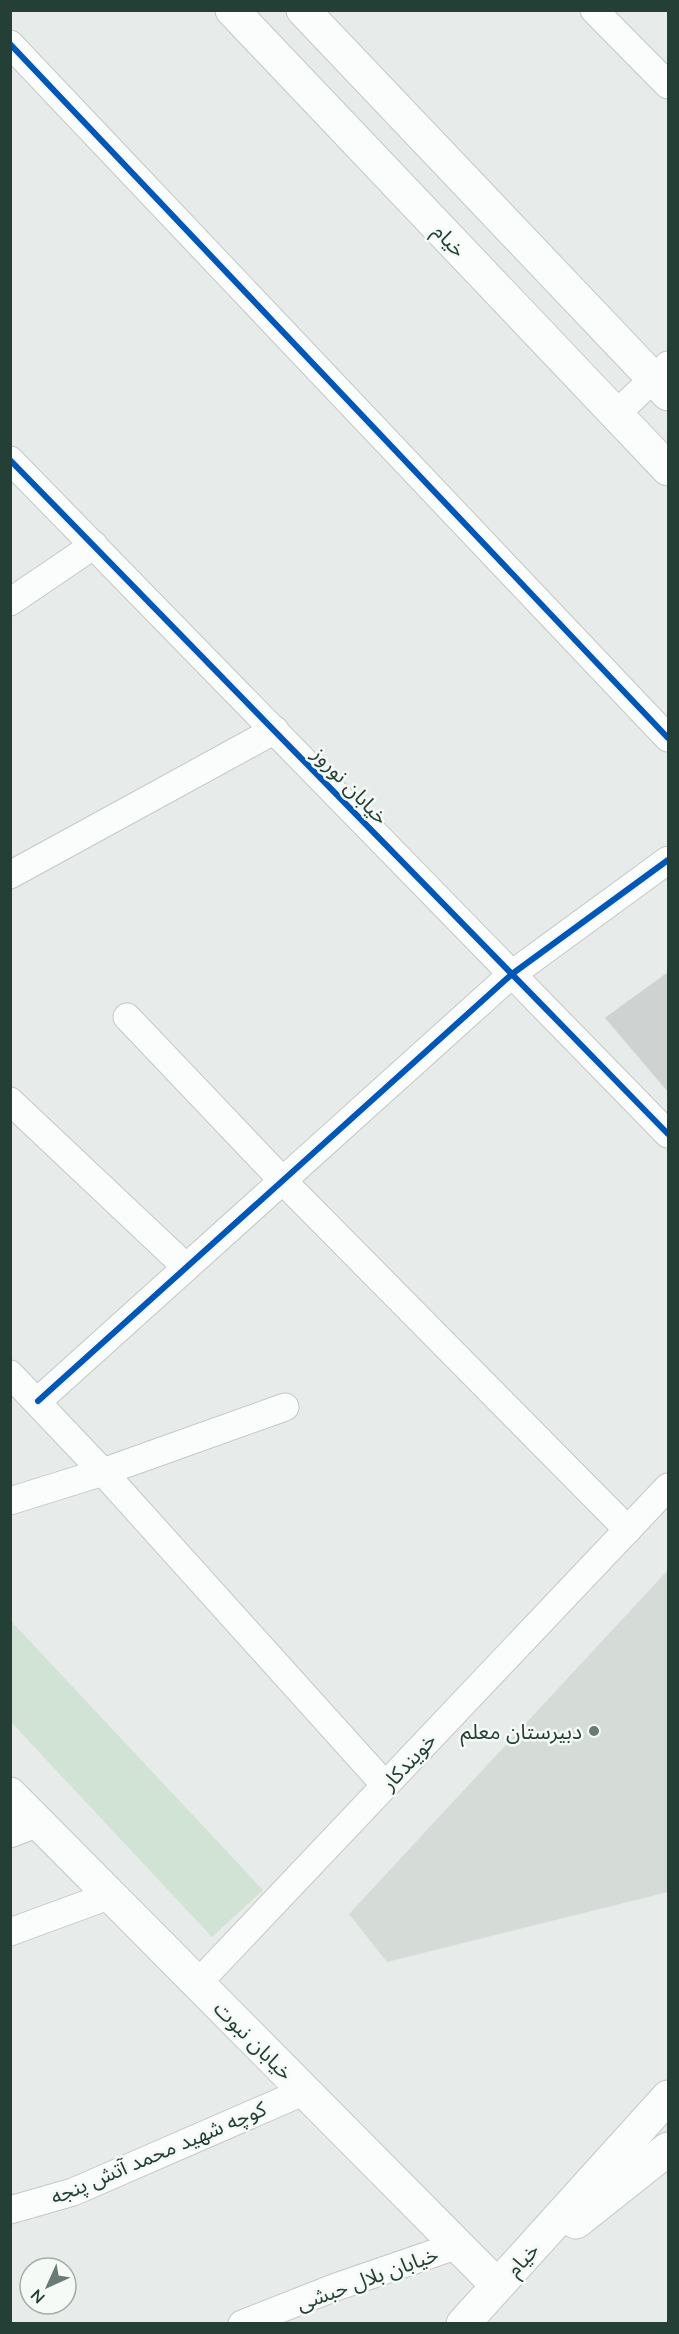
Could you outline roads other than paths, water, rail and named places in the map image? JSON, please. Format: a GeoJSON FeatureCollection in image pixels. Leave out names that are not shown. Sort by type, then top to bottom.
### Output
{"type":"FeatureCollection","features":[{"type":"Feature","properties":{"kind":"street","name":"خیام"},"geometry":{"type":"LineString","coordinates":[[232,10],[669,469]]}},
{"type":"Feature","properties":{"kind":"street"},"geometry":{"type":"LineString","coordinates":[[303,10],[664,379],[616,414]]}},
{"type":"Feature","properties":{"kind":"street"},"geometry":{"type":"LineString","coordinates":[[594,10],[669,85]]}},
{"type":"Feature","properties":{"kind":"street"},"geometry":{"type":"LineString","coordinates":[[10,44],[669,738]]}},
{"type":"Feature","properties":{"kind":"street","name":"خیابان نوروز"},"geometry":{"type":"LineString","coordinates":[[10,460],[669,1134]]}},
{"type":"Feature","properties":{"kind":"street"},"geometry":{"type":"LineString","coordinates":[[10,602],[94,545]]}},
{"type":"Feature","properties":{"kind":"street"},"geometry":{"type":"LineString","coordinates":[[10,875],[275,730]]}},
{"type":"Feature","properties":{"kind":"street"},"geometry":{"type":"LineString","coordinates":[[38,1401],[512,974],[669,860]]}},
{"type":"Feature","properties":{"kind":"street"},"geometry":{"type":"LineString","coordinates":[[127,1017],[283,1180],[628,1530]]}},
{"type":"Feature","properties":{"kind":"street"},"geometry":{"type":"LineString","coordinates":[[10,1101],[186,1267]]}},
{"type":"Feature","properties":{"kind":"street"},"geometry":{"type":"LineString","coordinates":[[10,1374],[103,1472],[386,1785]]}},
{"type":"Feature","properties":{"kind":"street"},"geometry":{"type":"LineString","coordinates":[[10,1501],[103,1472],[285,1407]]}},
{"type":"Feature","properties":{"kind":"street","name":"خویندکار"},"geometry":{"type":"LineString","coordinates":[[198,1983],[669,1487]]}},
{"type":"Feature","properties":{"kind":"street","name":"خیابان نبوت"},"geometry":{"type":"LineString","coordinates":[[10,1794],[25,1828],[111,1895],[497,2285]]}},
{"type":"Feature","properties":{"kind":"street"},"geometry":{"type":"LineString","coordinates":[[10,1932],[111,1895]]}},
{"type":"Feature","properties":{"kind":"street","name":"کوچه شهید محمد آتش پنجه"},"geometry":{"type":"LineString","coordinates":[[10,2210],[73,2192],[304,2091]]}},
{"type":"Feature","properties":{"kind":"street","name":"خیام"},"geometry":{"type":"LineString","coordinates":[[497,2285],[664,2111]]}},
{"type":"Feature","properties":{"kind":"street","name":"خیام"},"geometry":{"type":"LineString","coordinates":[[497,2285],[669,2149]]}},
{"type":"Feature","properties":{"kind":"street","name":"خیابان بلال حبشی"},"geometry":{"type":"LineString","coordinates":[[242,2324],[458,2245]]}},
{"type":"Feature","properties":{"kind":"street"},"geometry":{"type":"LineString","coordinates":[[463,2324],[497,2285]]}},
{"type":"Feature","properties":{"kind":"place","name":"دبیرستان معلم"},"geometry":{"type":"Point","coordinates":[594,1731]}}]}
